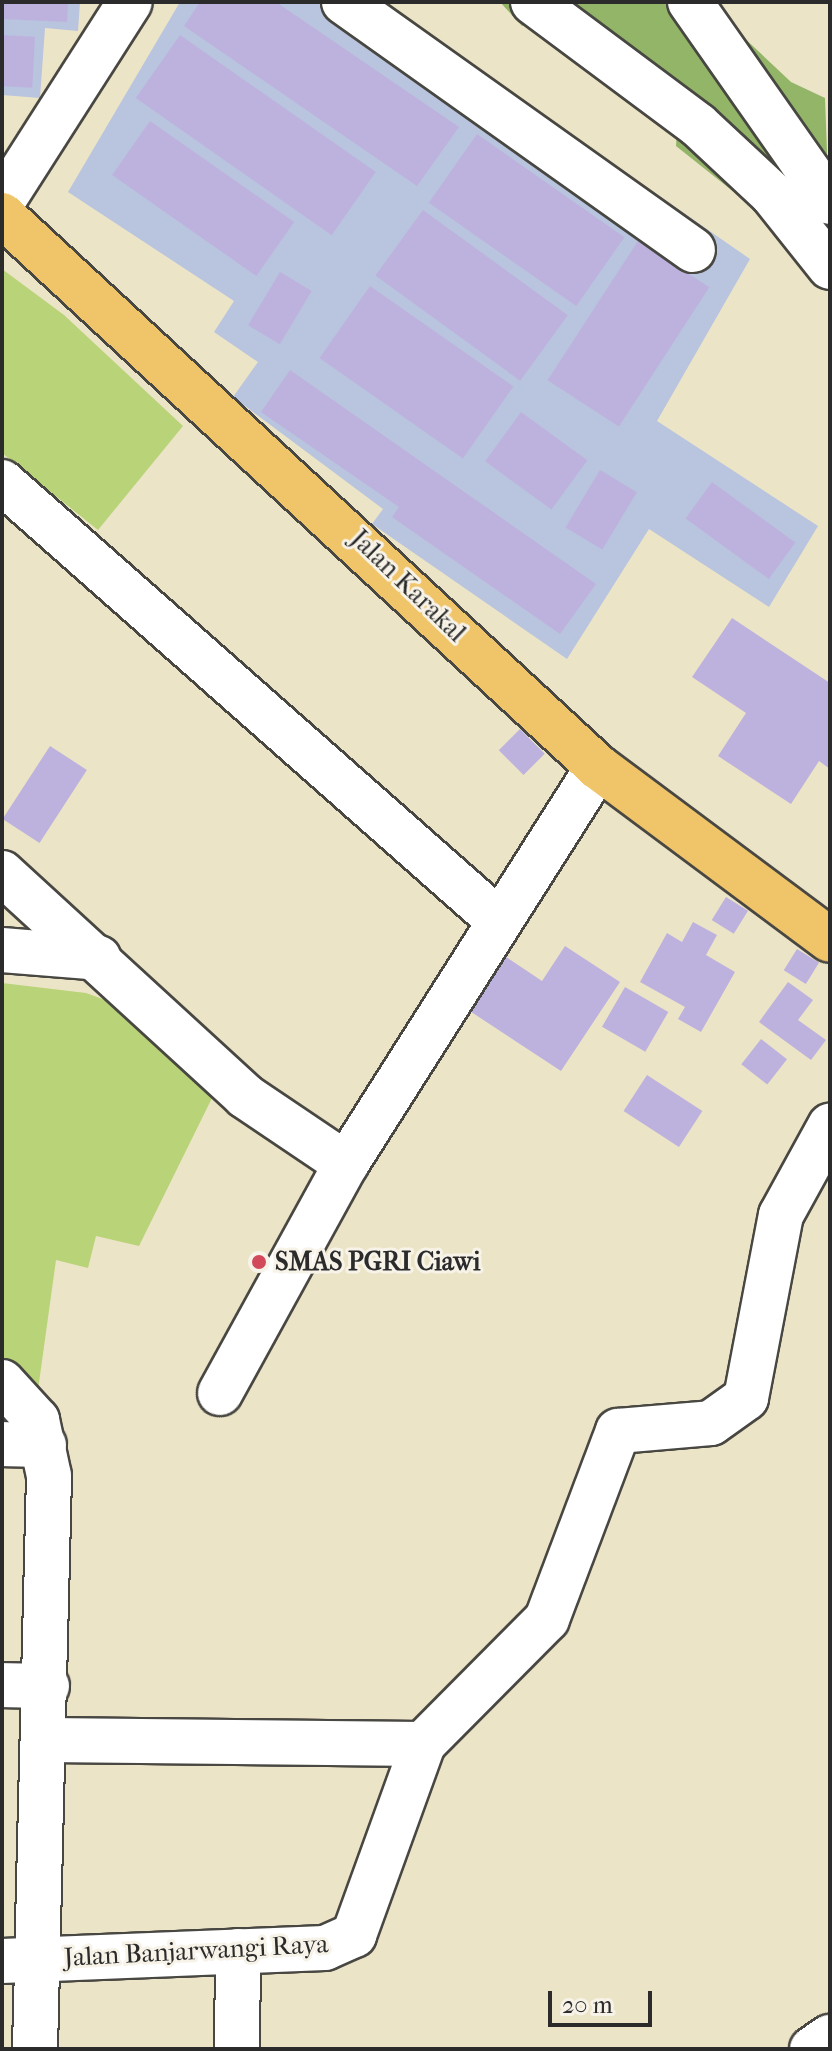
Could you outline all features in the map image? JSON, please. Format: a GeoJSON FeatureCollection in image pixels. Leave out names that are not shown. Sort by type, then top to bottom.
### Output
{"type":"FeatureCollection","features":[{"type":"Feature","properties":{"kind":"main road","name":"Jalan Karakal"},"geometry":{"type":"LineString","coordinates":[[2,215],[598,767],[830,940]]}},
{"type":"Feature","properties":{"kind":"street"},"geometry":{"type":"LineString","coordinates":[[2,202],[130,2]]}},
{"type":"Feature","properties":{"kind":"street"},"geometry":{"type":"LineString","coordinates":[[344,2],[693,250]]}},
{"type":"Feature","properties":{"kind":"street"},"geometry":{"type":"LineString","coordinates":[[533,2],[698,125],[772,194],[830,267]]}},
{"type":"Feature","properties":{"kind":"street"},"geometry":{"type":"LineString","coordinates":[[690,2],[830,202]]}},
{"type":"Feature","properties":{"kind":"street"},"geometry":{"type":"LineString","coordinates":[[2,482],[498,920]]}},
{"type":"Feature","properties":{"kind":"street"},"geometry":{"type":"LineString","coordinates":[[220,1393],[346,1164],[498,920],[598,767]]}},
{"type":"Feature","properties":{"kind":"street"},"geometry":{"type":"LineString","coordinates":[[2,873],[99,958],[245,1096],[346,1164]]}},
{"type":"Feature","properties":{"kind":"street"},"geometry":{"type":"LineString","coordinates":[[2,950],[99,958]]}},
{"type":"Feature","properties":{"kind":"street","name":"Jalan Banjarwangi Raya"},"geometry":{"type":"LineString","coordinates":[[19,1960],[325,1948],[354,1935],[423,1744],[547,1619],[618,1431],[711,1423],[746,1398],[781,1215],[830,1126]]}},
{"type":"Feature","properties":{"kind":"street"},"geometry":{"type":"LineString","coordinates":[[2,1382],[24,1398],[23,1444],[47,1686],[46,1740],[19,1960],[35,2049]]}},
{"type":"Feature","properties":{"kind":"street"},"geometry":{"type":"LineString","coordinates":[[2,1685],[47,1686]]}},
{"type":"Feature","properties":{"kind":"street"},"geometry":{"type":"LineString","coordinates":[[46,1740],[423,1744]]}},
{"type":"Feature","properties":{"kind":"street"},"geometry":{"type":"LineString","coordinates":[[237,2049],[238,1951]]}},
{"type":"Feature","properties":{"kind":"street"},"geometry":{"type":"LineString","coordinates":[[812,2049],[830,2037]]}},
{"type":"Feature","properties":{"kind":"shaded area"},"geometry":{"type":"Polygon","coordinates":[[[2,2],[80,2],[78,31],[45,28],[40,98],[2,95],[2,2]]]}},
{"type":"Feature","properties":{"kind":"shaded area"},"geometry":{"type":"Polygon","coordinates":[[[180,2],[380,2],[750,259],[657,421],[818,526],[769,607],[649,529],[567,659],[372,524],[383,509],[233,397],[258,362],[214,332],[234,301],[68,192],[180,2]]]}},
{"type":"Feature","properties":{"kind":"green space"},"geometry":{"type":"Polygon","coordinates":[[[500,2],[706,2],[791,82],[825,98],[830,233],[759,212],[676,146],[678,114],[538,13],[522,26],[500,2]]]}},
{"type":"Feature","properties":{"kind":"green space"},"geometry":{"type":"Polygon","coordinates":[[[2,269],[64,315],[183,426],[98,530],[2,453],[2,269]]]}},
{"type":"Feature","properties":{"kind":"green space"},"geometry":{"type":"Polygon","coordinates":[[[2,983],[86,993],[147,1015],[207,1073],[212,1098],[139,1246],[96,1236],[88,1268],[56,1260],[38,1390],[2,1374],[2,983]]]}},
{"type":"Feature","properties":{"kind":"building"},"geometry":{"type":"Polygon","coordinates":[[[2,2],[68,2],[67,22],[2,19],[2,2]]]}},
{"type":"Feature","properties":{"kind":"building"},"geometry":{"type":"Polygon","coordinates":[[[200,2],[276,2],[459,127],[417,186],[184,26],[200,2]]]}},
{"type":"Feature","properties":{"kind":"building"},"geometry":{"type":"Polygon","coordinates":[[[2,35],[35,37],[32,88],[2,86],[2,35]]]}},
{"type":"Feature","properties":{"kind":"building"},"geometry":{"type":"Polygon","coordinates":[[[180,35],[376,172],[332,235],[136,98],[180,35]]]}},
{"type":"Feature","properties":{"kind":"building"},"geometry":{"type":"Polygon","coordinates":[[[150,121],[294,222],[256,276],[112,175],[150,121]]]}},
{"type":"Feature","properties":{"kind":"building"},"geometry":{"type":"Polygon","coordinates":[[[477,134],[624,237],[576,306],[429,203],[477,134]]]}},
{"type":"Feature","properties":{"kind":"building"},"geometry":{"type":"Polygon","coordinates":[[[423,210],[568,315],[520,381],[375,276],[423,210]]]}},
{"type":"Feature","properties":{"kind":"building"},"geometry":{"type":"Polygon","coordinates":[[[638,241],[709,287],[619,427],[548,380],[638,241]]]}},
{"type":"Feature","properties":{"kind":"building"},"geometry":{"type":"Polygon","coordinates":[[[280,272],[312,291],[280,344],[248,325],[280,272]]]}},
{"type":"Feature","properties":{"kind":"building"},"geometry":{"type":"Polygon","coordinates":[[[370,286],[513,386],[463,458],[320,358],[370,286]]]}},
{"type":"Feature","properties":{"kind":"building"},"geometry":{"type":"Polygon","coordinates":[[[290,370],[596,584],[560,634],[392,517],[399,507],[261,412],[290,370]]]}},
{"type":"Feature","properties":{"kind":"building"},"geometry":{"type":"Polygon","coordinates":[[[521,412],[587,460],[551,510],[485,461],[521,412]]]}},
{"type":"Feature","properties":{"kind":"building"},"geometry":{"type":"Polygon","coordinates":[[[600,470],[637,492],[602,550],[565,527],[600,470]]]}},
{"type":"Feature","properties":{"kind":"building"},"geometry":{"type":"Polygon","coordinates":[[[712,482],[795,543],[769,579],[686,518],[712,482]]]}},
{"type":"Feature","properties":{"kind":"building"},"geometry":{"type":"Polygon","coordinates":[[[732,618],[830,683],[830,769],[819,761],[791,804],[718,756],[746,713],[692,677],[732,618]]]}},
{"type":"Feature","properties":{"kind":"building"},"geometry":{"type":"Polygon","coordinates":[[[520,729],[545,754],[524,775],[499,750],[520,729]]]}},
{"type":"Feature","properties":{"kind":"building"},"geometry":{"type":"Polygon","coordinates":[[[50,746],[87,770],[40,843],[3,819],[50,746]]]}},
{"type":"Feature","properties":{"kind":"building"},"geometry":{"type":"Polygon","coordinates":[[[726,897],[748,911],[734,934],[712,920],[726,897]]]}},
{"type":"Feature","properties":{"kind":"building"},"geometry":{"type":"Polygon","coordinates":[[[693,922],[717,935],[706,955],[735,972],[701,1032],[678,1019],[685,1007],[640,982],[667,933],[682,942],[693,922]]]}},
{"type":"Feature","properties":{"kind":"building"},"geometry":{"type":"Polygon","coordinates":[[[487,944],[542,981],[565,946],[620,982],[561,1071],[450,998],[487,944]]]}},
{"type":"Feature","properties":{"kind":"building"},"geometry":{"type":"Polygon","coordinates":[[[797,949],[819,963],[806,984],[784,970],[797,949]]]}},
{"type":"Feature","properties":{"kind":"building"},"geometry":{"type":"Polygon","coordinates":[[[788,982],[813,1000],[798,1020],[826,1040],[811,1060],[759,1022],[788,982]]]}},
{"type":"Feature","properties":{"kind":"building"},"geometry":{"type":"Polygon","coordinates":[[[625,987],[668,1012],[645,1052],[602,1027],[625,987]]]}},
{"type":"Feature","properties":{"kind":"building"},"geometry":{"type":"Polygon","coordinates":[[[761,1039],[787,1059],[767,1085],[741,1064],[761,1039]]]}},
{"type":"Feature","properties":{"kind":"building"},"geometry":{"type":"Polygon","coordinates":[[[647,1075],[702,1111],[679,1147],[624,1111],[647,1075]]]}},
{"type":"Feature","properties":{"kind":"place","name":"SMAS PGRI Ciawi"},"geometry":{"type":"Point","coordinates":[259,1262]}}]}
